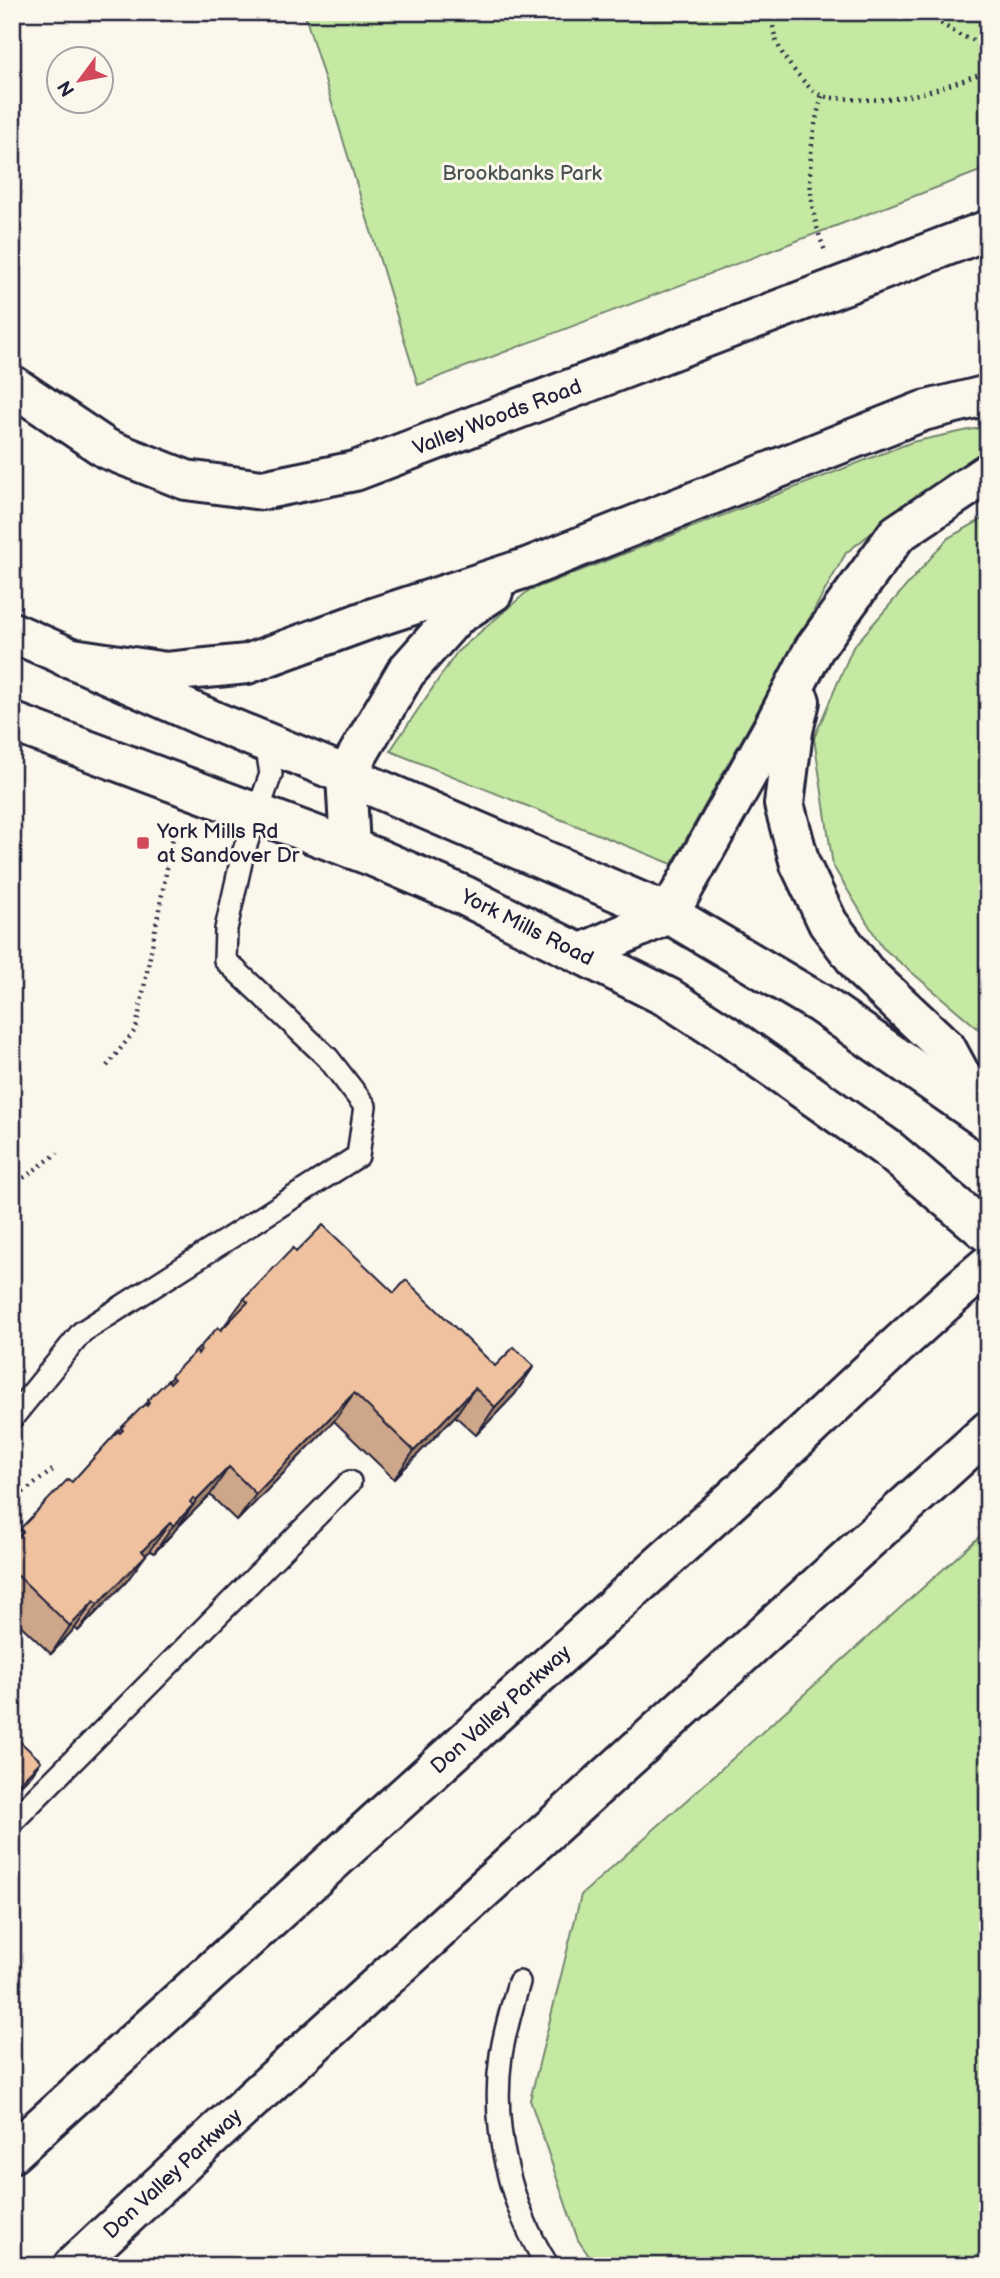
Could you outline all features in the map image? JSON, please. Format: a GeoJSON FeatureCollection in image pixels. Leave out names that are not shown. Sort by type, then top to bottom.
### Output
{"type":"FeatureCollection","features":[{"type":"Feature","properties":{"kind":"main road","name":"Valley Woods Road"},"geometry":{"type":"LineString","coordinates":[[12,385],[107,449],[186,480],[262,490],[355,471],[988,230]]}},
{"type":"Feature","properties":{"kind":"main road"},"geometry":{"type":"LineString","coordinates":[[66,657],[166,672],[247,664],[373,618],[529,567],[923,411],[988,395]]}},
{"type":"Feature","properties":{"kind":"main road"},"geometry":{"type":"LineString","coordinates":[[582,953],[669,914],[814,649],[897,534],[988,473]]}},
{"type":"Feature","properties":{"kind":"main road"},"geometry":{"type":"LineString","coordinates":[[350,848],[346,775],[406,671],[455,617],[529,567]]}},
{"type":"Feature","properties":{"kind":"main road"},"geometry":{"type":"LineString","coordinates":[[12,632],[669,914],[819,1003],[986,1120]]}},
{"type":"Feature","properties":{"kind":"main road"},"geometry":{"type":"LineString","coordinates":[[814,649],[793,731],[785,804],[800,864],[828,923],[865,972],[946,1048],[986,1120]]}},
{"type":"Feature","properties":{"kind":"main road","name":"York Mills Road"},"geometry":{"type":"LineString","coordinates":[[12,722],[350,848],[465,897],[669,998],[888,1149],[988,1233]]}},
{"type":"Feature","properties":{"kind":"main road","name":"Don Valley Parkway"},"geometry":{"type":"LineString","coordinates":[[12,2153],[288,1900],[784,1454],[946,1301],[988,1265]]}},
{"type":"Feature","properties":{"kind":"main road","name":"Don Valley Parkway"},"geometry":{"type":"LineString","coordinates":[[72,2266],[233,2116],[988,1431]]}},
{"type":"Feature","properties":{"kind":"lane"},"geometry":{"type":"LineString","coordinates":[[12,1418],[82,1332],[358,1156],[365,1106],[328,1058],[225,960],[226,929],[243,853],[271,774],[266,743]]}},
{"type":"Feature","properties":{"kind":"lane"},"geometry":{"type":"LineString","coordinates":[[12,1822],[350,1482]]}},
{"type":"Feature","properties":{"kind":"lane"},"geometry":{"type":"LineString","coordinates":[[519,1982],[501,2056],[501,2144],[515,2197],[535,2246],[548,2266]]}},
{"type":"Feature","properties":{"kind":"path"},"geometry":{"type":"LineString","coordinates":[[772,12],[777,46],[799,76],[822,96],[876,101],[925,94],[988,71]]}},
{"type":"Feature","properties":{"kind":"path"},"geometry":{"type":"LineString","coordinates":[[923,12],[961,36],[988,45]]}},
{"type":"Feature","properties":{"kind":"path"},"geometry":{"type":"LineString","coordinates":[[822,96],[812,128],[809,166],[812,205],[821,242],[841,286]]}},
{"type":"Feature","properties":{"kind":"path"},"geometry":{"type":"LineString","coordinates":[[107,1066],[136,1029],[173,836]]}},
{"type":"Feature","properties":{"kind":"path"},"geometry":{"type":"LineString","coordinates":[[12,1186],[58,1153]]}},
{"type":"Feature","properties":{"kind":"path"},"geometry":{"type":"LineString","coordinates":[[12,1501],[54,1469]]}},
{"type":"Feature","properties":{"kind":"green space","name":"Brookbanks Park"},"geometry":{"type":"Polygon","coordinates":[[[304,12],[988,12],[988,168],[418,385],[304,12]]]}},
{"type":"Feature","properties":{"kind":"green space"},"geometry":{"type":"Polygon","coordinates":[[[988,426],[988,454],[947,474],[846,553],[672,864],[390,751],[457,652],[528,591],[912,442],[988,426]]]}},
{"type":"Feature","properties":{"kind":"green space"},"geometry":{"type":"Polygon","coordinates":[[[988,516],[988,1037],[882,947],[833,866],[814,738],[853,647],[948,538],[988,516]]]}},
{"type":"Feature","properties":{"kind":"green space"},"geometry":{"type":"Polygon","coordinates":[[[988,1529],[988,2266],[596,2266],[578,2240],[530,2100],[581,1895],[988,1529]]]}},
{"type":"Feature","properties":{"kind":"building"},"geometry":{"type":"Polygon","coordinates":[[[323,1225],[394,1293],[406,1280],[495,1366],[514,1347],[534,1366],[495,1407],[475,1388],[414,1451],[354,1393],[256,1494],[229,1467],[196,1501],[193,1498],[190,1502],[193,1505],[173,1526],[170,1523],[142,1551],[146,1555],[98,1604],[94,1601],[70,1626],[12,1570],[12,1543],[23,1532],[20,1529],[68,1479],[72,1482],[118,1431],[120,1433],[123,1430],[121,1428],[145,1404],[147,1406],[147,1401],[168,1380],[170,1383],[174,1379],[171,1376],[196,1351],[198,1354],[201,1350],[199,1348],[218,1327],[221,1330],[248,1302],[244,1299],[293,1248],[296,1252],[323,1225]]]}},
{"type":"Feature","properties":{"kind":"building"},"geometry":{"type":"Polygon","coordinates":[[[12,1734],[41,1761],[13,1789],[12,1788],[12,1734]]]}},
{"type":"Feature","properties":{"kind":"place","name":"York Mills Rd at Sandover Dr"},"geometry":{"type":"Point","coordinates":[143,843]}}]}
